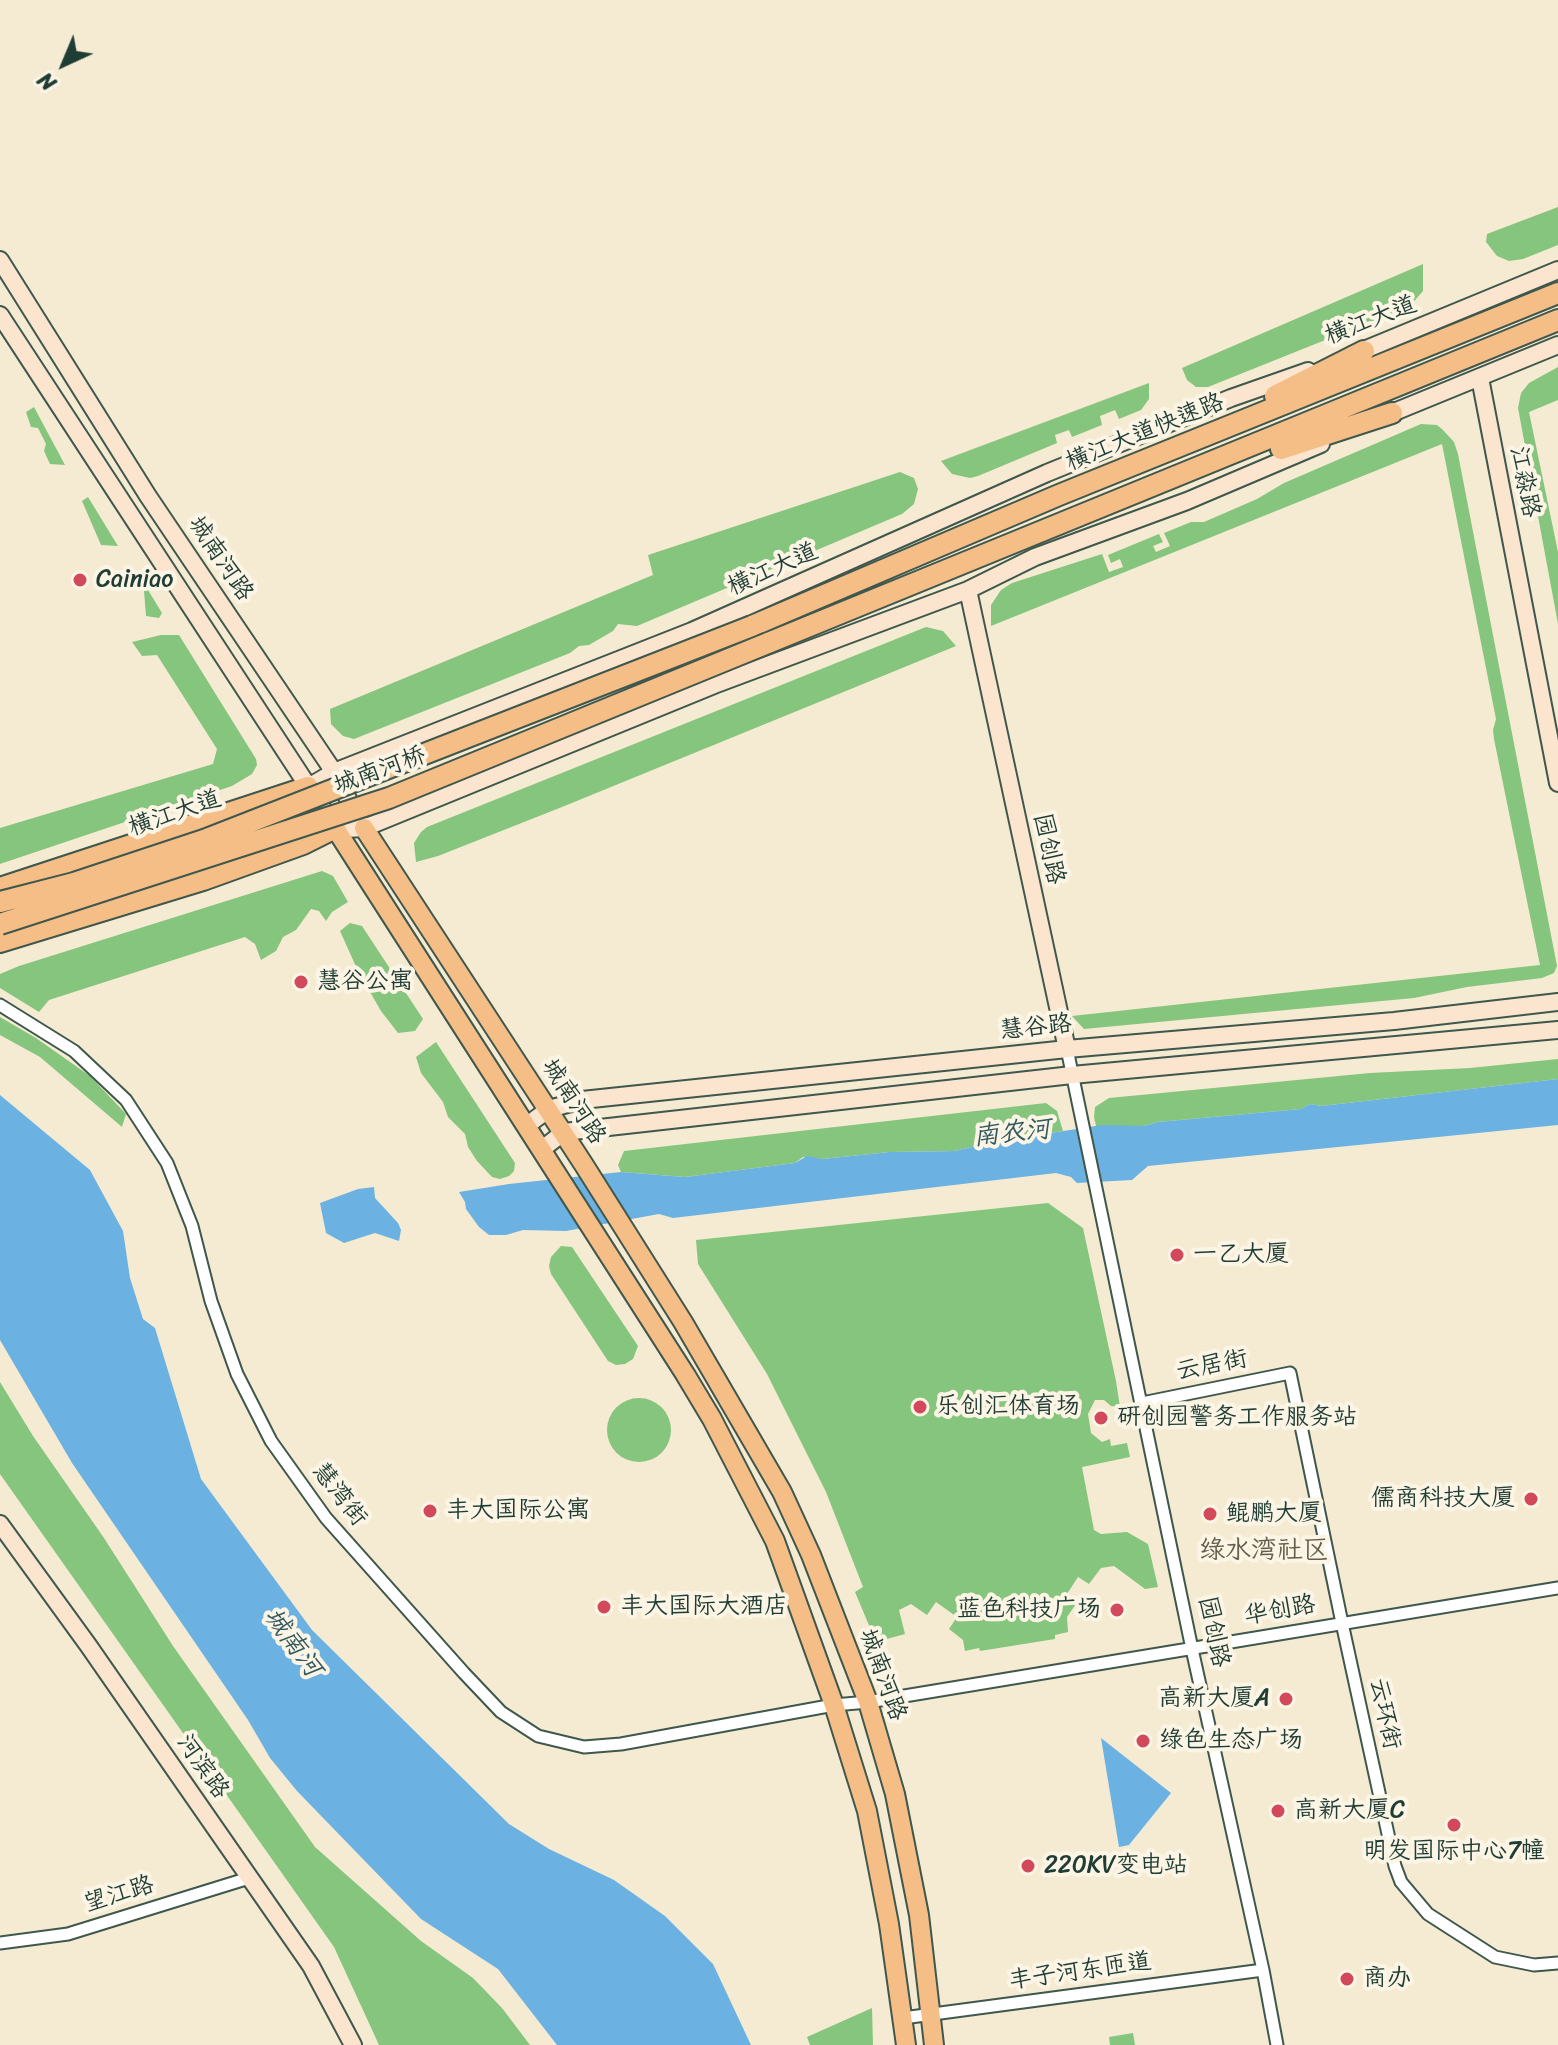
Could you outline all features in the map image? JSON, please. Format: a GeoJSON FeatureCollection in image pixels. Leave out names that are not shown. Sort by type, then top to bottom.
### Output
{"type":"FeatureCollection","features":[{"type":"Feature","properties":{"kind":"highway","name":"横江大道快速路"},"geometry":{"type":"LineString","coordinates":[[752,626],[1059,495],[1558,293]]}},
{"type":"Feature","properties":{"kind":"highway"},"geometry":{"type":"LineString","coordinates":[[1080,517],[1558,320]]}},
{"type":"Feature","properties":{"kind":"highway"},"geometry":{"type":"LineString","coordinates":[[1059,495],[1258,405],[1364,351]]}},
{"type":"Feature","properties":{"kind":"highway"},"geometry":{"type":"LineString","coordinates":[[1080,517],[1392,413]]}},
{"type":"Feature","properties":{"kind":"highway","name":"城南河桥"},"geometry":{"type":"LineString","coordinates":[[0,924],[389,798],[1080,517]]}},
{"type":"Feature","properties":{"kind":"highway","name":"城南河桥"},"geometry":{"type":"LineString","coordinates":[[0,902],[74,883],[204,840],[752,626]]}},
{"type":"Feature","properties":{"kind":"highway"},"geometry":{"type":"LineString","coordinates":[[0,888],[308,787]]}},
{"type":"Feature","properties":{"kind":"highway"},"geometry":{"type":"LineString","coordinates":[[0,942],[264,858],[335,828]]}},
{"type":"Feature","properties":{"kind":"main road","name":"城南河路"},"geometry":{"type":"LineString","coordinates":[[335,828],[685,1374],[775,1541],[797,1596],[867,1811],[906,2045]]}},
{"type":"Feature","properties":{"kind":"main road","name":"城南河路"},"geometry":{"type":"LineString","coordinates":[[364,828],[564,1132],[683,1322],[782,1492],[811,1555],[868,1702],[895,1794],[919,1915],[934,2045]]}},
{"type":"Feature","properties":{"kind":"street","name":"城南河路"},"geometry":{"type":"LineString","coordinates":[[0,260],[148,496],[334,772],[364,828]]}},
{"type":"Feature","properties":{"kind":"street","name":"横江大道"},"geometry":{"type":"LineString","coordinates":[[0,895],[247,815],[334,772],[692,631],[1074,462],[1231,398],[1364,351],[1558,270]]}},
{"type":"Feature","properties":{"kind":"street","name":"城南河路"},"geometry":{"type":"LineString","coordinates":[[0,315],[335,828]]}},
{"type":"Feature","properties":{"kind":"street"},"geometry":{"type":"LineString","coordinates":[[0,933],[299,836],[335,828],[364,828],[700,690],[968,590],[1035,557],[1187,501],[1558,345]]}},
{"type":"Feature","properties":{"kind":"street","name":"江淼路"},"geometry":{"type":"LineString","coordinates":[[1480,378],[1558,783]]}},
{"type":"Feature","properties":{"kind":"street","name":"园创路"},"geometry":{"type":"LineString","coordinates":[[968,590],[1277,2045]]}},
{"type":"Feature","properties":{"kind":"street","name":"慧谷路"},"geometry":{"type":"LineString","coordinates":[[526,1126],[549,1109],[582,1100],[1067,1049],[1394,1021],[1558,1002]]}},
{"type":"Feature","properties":{"kind":"street","name":"慧湾街"},"geometry":{"type":"LineString","coordinates":[[0,1005],[74,1051],[126,1100],[167,1163],[192,1226],[211,1301],[237,1374],[271,1441],[326,1518],[501,1712],[538,1736],[584,1747],[672,1736],[834,1705],[868,1702]]}},
{"type":"Feature","properties":{"kind":"street"},"geometry":{"type":"LineString","coordinates":[[541,1150],[564,1132],[1072,1075],[1558,1030]]}},
{"type":"Feature","properties":{"kind":"street","name":"云居街"},"geometry":{"type":"LineString","coordinates":[[1142,1403],[1290,1373]]}},
{"type":"Feature","properties":{"kind":"street","name":"云环街"},"geometry":{"type":"LineString","coordinates":[[1290,1373],[1342,1623],[1401,1882],[1428,1914],[1495,1957],[1534,1965],[1558,1963]]}},
{"type":"Feature","properties":{"kind":"street","name":"河滨路"},"geometry":{"type":"LineString","coordinates":[[0,1524],[311,1966],[353,2045]]}},
{"type":"Feature","properties":{"kind":"street","name":"华创路"},"geometry":{"type":"LineString","coordinates":[[868,1702],[1558,1588]]}},
{"type":"Feature","properties":{"kind":"street","name":"望江路"},"geometry":{"type":"LineString","coordinates":[[0,1943],[68,1934],[249,1878]]}},
{"type":"Feature","properties":{"kind":"street","name":"丰子河东匝道"},"geometry":{"type":"LineString","coordinates":[[903,2018],[1263,1970]]}},
{"type":"Feature","properties":{"kind":"green space"},"geometry":{"type":"Polygon","coordinates":[[[1558,207],[1558,245],[1523,259],[1509,261],[1497,256],[1486,242],[1487,234],[1558,207]]]}},
{"type":"Feature","properties":{"kind":"green space"},"geometry":{"type":"Polygon","coordinates":[[[1423,264],[1423,291],[1410,306],[1208,387],[1196,387],[1187,380],[1182,368],[1423,264]]]}},
{"type":"Feature","properties":{"kind":"green space"},"geometry":{"type":"Polygon","coordinates":[[[1558,367],[1558,400],[1529,412],[1558,552],[1558,624],[1518,408],[1521,393],[1529,383],[1558,367]]]}},
{"type":"Feature","properties":{"kind":"green space"},"geometry":{"type":"Polygon","coordinates":[[[1149,383],[1149,399],[1141,410],[1119,419],[1115,410],[1100,416],[1102,425],[1072,437],[1069,430],[1055,435],[1057,443],[978,476],[970,478],[952,474],[941,461],[1149,383]]]}},
{"type":"Feature","properties":{"kind":"green space"},"geometry":{"type":"Polygon","coordinates":[[[34,407],[65,465],[50,464],[44,451],[46,444],[38,428],[31,427],[26,412],[34,407]]]}},
{"type":"Feature","properties":{"kind":"green space"},"geometry":{"type":"Polygon","coordinates":[[[1421,424],[1437,425],[1454,442],[1458,454],[1557,966],[1554,973],[1542,978],[1467,987],[1414,998],[1084,1029],[1072,1016],[1540,965],[1494,739],[1496,719],[1442,444],[991,626],[991,605],[1001,590],[1012,583],[1102,554],[1109,572],[1123,567],[1120,559],[1111,563],[1108,555],[1159,534],[1163,542],[1153,546],[1156,552],[1170,546],[1164,533],[1191,522],[1204,522],[1257,499],[1284,483],[1421,424]]]}},
{"type":"Feature","properties":{"kind":"green space"},"geometry":{"type":"Polygon","coordinates":[[[900,472],[914,478],[918,489],[914,504],[902,514],[637,626],[618,624],[613,631],[589,645],[579,646],[570,653],[354,739],[343,736],[331,724],[330,709],[653,575],[648,555],[900,472]]]}},
{"type":"Feature","properties":{"kind":"green space"},"geometry":{"type":"Polygon","coordinates":[[[88,497],[118,546],[101,545],[82,501],[88,497]]]}},
{"type":"Feature","properties":{"kind":"green space"},"geometry":{"type":"Polygon","coordinates":[[[148,590],[162,613],[159,618],[146,616],[144,591],[148,590]]]}},
{"type":"Feature","properties":{"kind":"green space"},"geometry":{"type":"Polygon","coordinates":[[[926,627],[943,631],[956,646],[562,807],[416,862],[414,843],[427,827],[926,627]]]}},
{"type":"Feature","properties":{"kind":"green space"},"geometry":{"type":"Polygon","coordinates":[[[161,635],[179,635],[256,759],[257,765],[252,774],[232,786],[0,864],[0,828],[213,764],[217,749],[157,655],[142,656],[132,642],[161,635]]]}},
{"type":"Feature","properties":{"kind":"green space"},"geometry":{"type":"Polygon","coordinates":[[[322,871],[333,876],[348,902],[332,912],[326,921],[319,911],[311,909],[296,930],[283,937],[276,951],[261,960],[255,944],[245,937],[49,1000],[39,1012],[0,988],[0,974],[19,966],[322,871]]]}},
{"type":"Feature","properties":{"kind":"green space"},"geometry":{"type":"Polygon","coordinates":[[[350,923],[362,926],[423,1019],[415,1031],[398,1033],[381,1011],[340,931],[350,923]]]}},
{"type":"Feature","properties":{"kind":"green space"},"geometry":{"type":"Polygon","coordinates":[[[0,1017],[90,1076],[126,1114],[122,1127],[40,1057],[0,1035],[0,1017]]]}},
{"type":"Feature","properties":{"kind":"green space"},"geometry":{"type":"Polygon","coordinates":[[[436,1042],[515,1163],[514,1171],[509,1176],[500,1179],[492,1177],[477,1161],[468,1147],[465,1134],[448,1117],[443,1102],[421,1073],[416,1057],[436,1042]]]}},
{"type":"Feature","properties":{"kind":"green space"},"geometry":{"type":"Polygon","coordinates":[[[1558,1059],[1558,1079],[1321,1106],[1310,1104],[1301,1109],[1158,1122],[1144,1126],[1096,1126],[1094,1117],[1095,1107],[1109,1098],[1558,1059]]]}},
{"type":"Feature","properties":{"kind":"green space"},"geometry":{"type":"Polygon","coordinates":[[[1046,1103],[1057,1111],[1063,1131],[1025,1137],[1007,1132],[994,1142],[954,1151],[890,1152],[822,1159],[803,1157],[795,1163],[685,1177],[621,1172],[618,1165],[624,1151],[1046,1103]]]}},
{"type":"Feature","properties":{"kind":"green space","name":"乐创汇体育场"},"geometry":{"type":"Polygon","coordinates":[[[1048,1203],[1083,1228],[1116,1381],[1120,1407],[1111,1406],[1104,1400],[1095,1400],[1088,1414],[1091,1433],[1102,1442],[1110,1439],[1111,1446],[1127,1443],[1130,1457],[1082,1467],[1094,1530],[1101,1534],[1127,1532],[1148,1544],[1158,1587],[1145,1589],[1114,1566],[1101,1568],[1089,1584],[1078,1577],[1065,1597],[1076,1604],[1067,1617],[1068,1632],[1055,1635],[1055,1639],[965,1651],[963,1640],[949,1629],[957,1617],[936,1602],[927,1615],[911,1604],[899,1610],[905,1634],[876,1642],[855,1592],[863,1587],[826,1492],[767,1374],[698,1264],[696,1240],[1048,1203]]]}},
{"type":"Feature","properties":{"kind":"green space"},"geometry":{"type":"Polygon","coordinates":[[[561,1246],[572,1247],[638,1346],[633,1359],[625,1364],[616,1365],[608,1361],[551,1274],[551,1257],[561,1246]]]}},
{"type":"Feature","properties":{"kind":"green space"},"geometry":{"type":"Polygon","coordinates":[[[0,1382],[173,1646],[315,1847],[421,1941],[473,1978],[502,2008],[530,2045],[379,2045],[334,1947],[0,1474],[0,1382]]]}},
{"type":"Feature","properties":{"kind":"green space"},"geometry":{"type":"Polygon","coordinates":[[[639,1398],[651,1400],[662,1407],[669,1418],[669,1442],[662,1453],[651,1460],[639,1462],[627,1460],[616,1453],[609,1442],[607,1430],[609,1418],[616,1407],[627,1400],[639,1398]]]}},
{"type":"Feature","properties":{"kind":"green space"},"geometry":{"type":"Polygon","coordinates":[[[872,2008],[873,2045],[810,2045],[807,2037],[872,2008]]]}},
{"type":"Feature","properties":{"kind":"green space"},"geometry":{"type":"Polygon","coordinates":[[[1133,2033],[1135,2045],[1110,2045],[1109,2037],[1133,2033]]]}},
{"type":"Feature","properties":{"kind":"water","name":"南农河"},"geometry":{"type":"Polygon","coordinates":[[[1558,1079],[1558,1125],[1148,1166],[1132,1180],[1077,1183],[1071,1177],[1056,1173],[673,1218],[659,1214],[566,1231],[523,1230],[506,1235],[489,1235],[479,1227],[459,1192],[621,1172],[685,1177],[795,1163],[807,1156],[822,1159],[890,1152],[954,1151],[994,1142],[1006,1132],[1025,1137],[1102,1125],[1144,1126],[1158,1122],[1301,1109],[1310,1104],[1321,1106],[1558,1079]]]}},
{"type":"Feature","properties":{"kind":"water","name":"城南河"},"geometry":{"type":"Polygon","coordinates":[[[0,1095],[90,1170],[123,1231],[130,1278],[143,1319],[155,1328],[201,1479],[312,1630],[509,1824],[549,1849],[614,1880],[665,1916],[713,1964],[751,2045],[557,2045],[498,1969],[421,1919],[297,1791],[270,1758],[248,1720],[72,1463],[0,1340],[0,1095]]]}},
{"type":"Feature","properties":{"kind":"water"},"geometry":{"type":"Polygon","coordinates":[[[374,1187],[375,1198],[398,1223],[401,1230],[399,1241],[375,1233],[344,1243],[326,1233],[320,1203],[358,1189],[374,1187]]]}},
{"type":"Feature","properties":{"kind":"water"},"geometry":{"type":"Polygon","coordinates":[[[1101,1738],[1171,1793],[1129,1845],[1119,1847],[1101,1738]]]}},
{"type":"Feature","properties":{"kind":"place","name":"Cainiao"},"geometry":{"type":"Point","coordinates":[80,580]}},
{"type":"Feature","properties":{"kind":"place","name":"慧谷公寓"},"geometry":{"type":"Point","coordinates":[301,982]}},
{"type":"Feature","properties":{"kind":"place","name":"一乙大厦"},"geometry":{"type":"Point","coordinates":[1177,1255]}},
{"type":"Feature","properties":{"kind":"place","name":"乐创汇体育场"},"geometry":{"type":"Point","coordinates":[920,1407]}},
{"type":"Feature","properties":{"kind":"place","name":"研创园警务工作服务站"},"geometry":{"type":"Point","coordinates":[1101,1418]}},
{"type":"Feature","properties":{"kind":"place","name":"儒商科技大厦"},"geometry":{"type":"Point","coordinates":[1531,1499]}},
{"type":"Feature","properties":{"kind":"place","name":"丰大国际公寓"},"geometry":{"type":"Point","coordinates":[430,1511]}},
{"type":"Feature","properties":{"kind":"place","name":"鲲鹏大厦"},"geometry":{"type":"Point","coordinates":[1210,1514]}},
{"type":"Feature","properties":{"kind":"place","name":"丰大国际大酒店"},"geometry":{"type":"Point","coordinates":[604,1607]}},
{"type":"Feature","properties":{"kind":"place","name":"蓝色科技广场"},"geometry":{"type":"Point","coordinates":[1117,1610]}},
{"type":"Feature","properties":{"kind":"place","name":"高新大厦A"},"geometry":{"type":"Point","coordinates":[1286,1699]}},
{"type":"Feature","properties":{"kind":"place","name":"绿色生态广场"},"geometry":{"type":"Point","coordinates":[1143,1741]}},
{"type":"Feature","properties":{"kind":"place","name":"高新大厦C"},"geometry":{"type":"Point","coordinates":[1278,1811]}},
{"type":"Feature","properties":{"kind":"place","name":"明发国际中心7幢"},"geometry":{"type":"Point","coordinates":[1454,1825]}},
{"type":"Feature","properties":{"kind":"place","name":"220KV变电站"},"geometry":{"type":"Point","coordinates":[1028,1866]}},
{"type":"Feature","properties":{"kind":"place","name":"商办"},"geometry":{"type":"Point","coordinates":[1347,1979]}},
{"type":"Feature","properties":{"kind":"district","name":"绿水湾社区"},"geometry":{"type":"Point","coordinates":[1264,1551]}}]}
